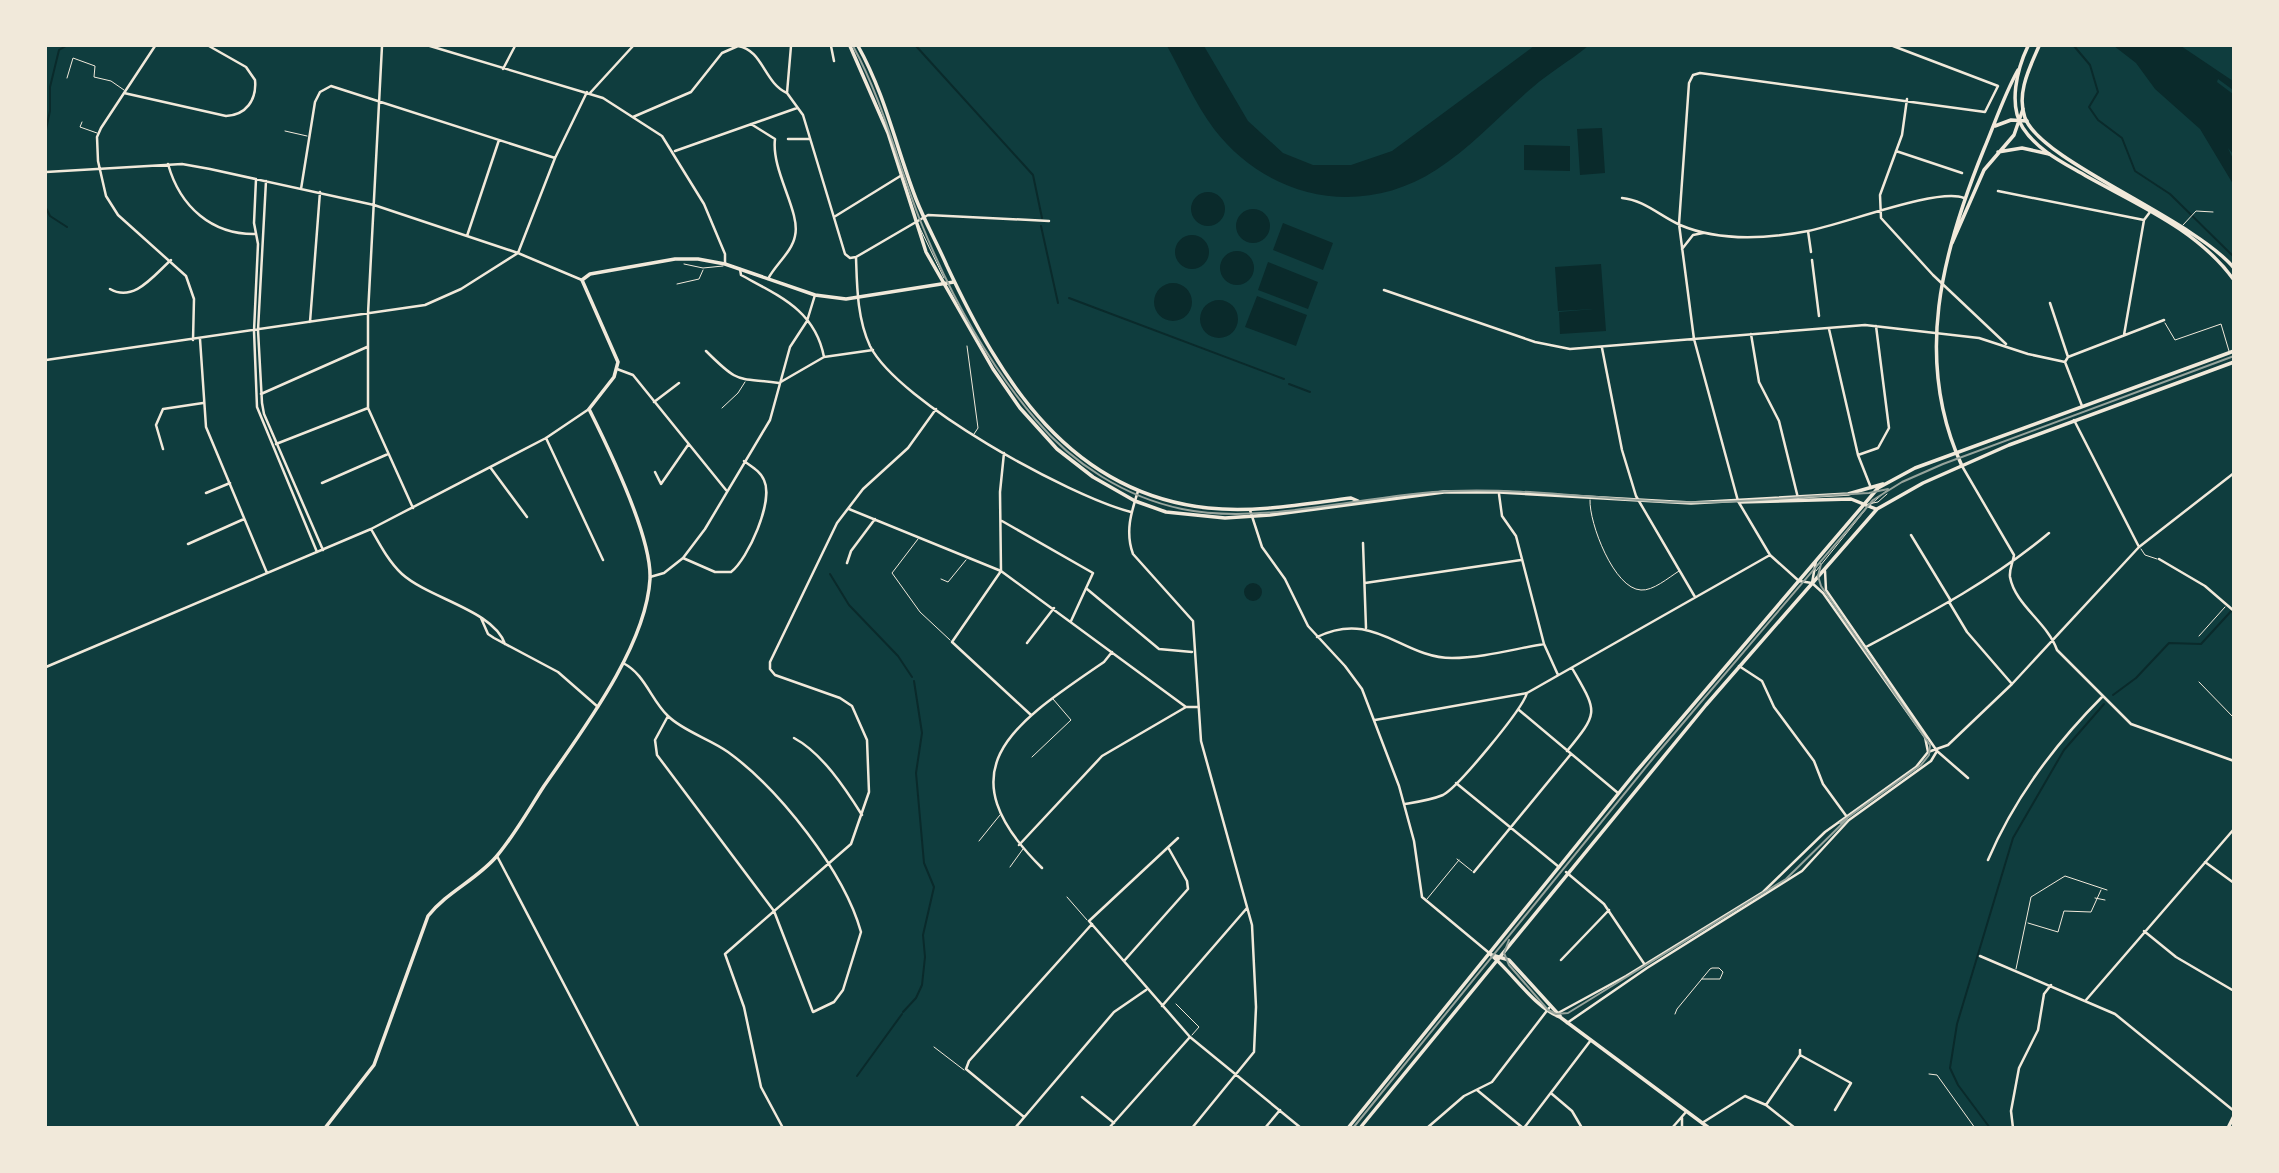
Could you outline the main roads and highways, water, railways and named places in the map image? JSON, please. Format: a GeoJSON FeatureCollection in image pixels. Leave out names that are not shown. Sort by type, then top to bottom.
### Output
{"type":"FeatureCollection","features":[{"type":"Feature","properties":{"kind":"main road"},"geometry":{"type":"LineString","coordinates":[[850,46],[881,115],[926,252],[993,369],[1032,423],[1077,466],[1135,501],[1182,515],[1251,517],[1444,492],[1499,492],[1638,501],[1851,499],[1877,509]]}},
{"type":"Feature","properties":{"kind":"main road"},"geometry":{"type":"LineString","coordinates":[[858,46],[878,88],[923,217],[954,282],[991,352],[1039,420],[1065,446],[1094,468],[1138,491],[1191,506],[1250,510],[1351,498],[1360,501]]}},
{"type":"Feature","properties":{"kind":"main road"},"geometry":{"type":"LineString","coordinates":[[1962,466],[1941,403],[1936,374],[1936,333],[1942,284],[1964,198],[2028,46]]}},
{"type":"Feature","properties":{"kind":"main road"},"geometry":{"type":"LineString","coordinates":[[1951,244],[1984,170],[2012,137],[2020,120],[2026,75],[2039,46]]}},
{"type":"Feature","properties":{"kind":"main road"},"geometry":{"type":"LineString","coordinates":[[2019,68],[2016,103],[2020,120],[2033,140],[2051,155],[2183,225],[2218,251],[2234,268]]}},
{"type":"Feature","properties":{"kind":"main road"},"geometry":{"type":"LineString","coordinates":[[2023,107],[2026,121]]}},
{"type":"Feature","properties":{"kind":"main road"},"geometry":{"type":"LineString","coordinates":[[1994,127],[2006,120],[2026,121],[2061,153],[2199,243],[2234,280]]}},
{"type":"Feature","properties":{"kind":"main road"},"geometry":{"type":"LineString","coordinates":[[1996,153],[2022,148],[2051,155]]}},
{"type":"Feature","properties":{"kind":"main road"},"geometry":{"type":"LineString","coordinates":[[325,1128],[374,1065],[429,916],[440,901],[497,856],[598,707],[622,662],[642,615],[650,577],[631,504],[589,409],[617,369],[617,352],[582,280],[590,274],[675,259],[725,264],[815,295],[857,297],[954,282]]}},
{"type":"Feature","properties":{"kind":"main road"},"geometry":{"type":"LineString","coordinates":[[1798,499],[1848,494],[1883,484],[1956,453],[2232,352]]}},
{"type":"Feature","properties":{"kind":"main road"},"geometry":{"type":"LineString","coordinates":[[1360,1128],[1500,959],[1566,872],[1739,666],[1877,509],[1894,497],[1962,466],[2074,420],[2234,362]]}},
{"type":"Feature","properties":{"kind":"main road"},"geometry":{"type":"LineString","coordinates":[[1348,1128],[1619,793],[1883,484]]}},
{"type":"Feature","properties":{"kind":"main road"},"geometry":{"type":"LineString","coordinates":[[1507,948],[1509,960],[1548,1009]]}},
{"type":"Feature","properties":{"kind":"main road"},"geometry":{"type":"LineString","coordinates":[[1490,954],[1500,959],[1548,1009],[1709,1128]]}},
{"type":"Feature","properties":{"kind":"main road"},"geometry":{"type":"LineString","coordinates":[[1500,959],[1509,960]]}},
{"type":"Feature","properties":{"kind":"main road"},"geometry":{"type":"LineString","coordinates":[[2228,1128],[2234,1113]]}},
{"type":"Feature","properties":{"kind":"water"},"geometry":{"type":"Polygon","coordinates":[[[1167,46],[1204,46],[1248,121],[1283,153],[1313,165],[1351,165],[1392,151],[1534,46],[1588,46],[1521,97],[1474,141],[1436,170],[1407,185],[1377,194],[1347,197],[1317,194],[1288,186],[1261,172],[1236,153],[1207,119],[1167,46]]]}},
{"type":"Feature","properties":{"kind":"water"},"geometry":{"type":"Polygon","coordinates":[[[2114,46],[2181,46],[2233,81],[2233,90],[2218,79],[2217,82],[2233,94],[2233,154],[2228,148],[2233,159],[2233,184],[2200,129],[2155,89],[2136,63],[2114,46]]]}},
{"type":"Feature","properties":{"kind":"water"},"geometry":{"type":"Polygon","coordinates":[[[1602,128],[1605,173],[1580,175],[1577,129],[1602,128]]]}},
{"type":"Feature","properties":{"kind":"water"},"geometry":{"type":"Polygon","coordinates":[[[1524,145],[1570,146],[1570,171],[1524,170],[1524,145]]]}},
{"type":"Feature","properties":{"kind":"water"},"geometry":{"type":"Polygon","coordinates":[[[1208,192],[1220,197],[1225,209],[1220,221],[1208,226],[1196,221],[1191,209],[1196,197],[1208,192]]]}},
{"type":"Feature","properties":{"kind":"water"},"geometry":{"type":"Polygon","coordinates":[[[1253,209],[1265,214],[1270,226],[1265,238],[1253,243],[1241,238],[1236,226],[1241,214],[1253,209]]]}},
{"type":"Feature","properties":{"kind":"water"},"geometry":{"type":"Polygon","coordinates":[[[1283,223],[1333,243],[1323,270],[1273,250],[1283,223]]]}},
{"type":"Feature","properties":{"kind":"water"},"geometry":{"type":"Polygon","coordinates":[[[1192,235],[1204,240],[1209,252],[1204,264],[1192,269],[1180,264],[1175,252],[1180,240],[1192,235]]]}},
{"type":"Feature","properties":{"kind":"water"},"geometry":{"type":"Polygon","coordinates":[[[1237,251],[1249,256],[1254,268],[1249,280],[1237,285],[1225,280],[1220,268],[1225,256],[1237,251]]]}},
{"type":"Feature","properties":{"kind":"water"},"geometry":{"type":"Polygon","coordinates":[[[1268,262],[1318,282],[1308,309],[1258,290],[1268,262]]]}},
{"type":"Feature","properties":{"kind":"water"},"geometry":{"type":"Polygon","coordinates":[[[1601,264],[1606,331],[1560,334],[1559,312],[1594,309],[1558,311],[1555,267],[1601,264]]]}},
{"type":"Feature","properties":{"kind":"water"},"geometry":{"type":"Polygon","coordinates":[[[1173,283],[1186,289],[1192,302],[1186,315],[1173,321],[1160,315],[1154,302],[1160,289],[1173,283]]]}},
{"type":"Feature","properties":{"kind":"water"},"geometry":{"type":"Polygon","coordinates":[[[1257,296],[1307,315],[1296,346],[1245,327],[1257,296]]]}},
{"type":"Feature","properties":{"kind":"water"},"geometry":{"type":"Polygon","coordinates":[[[1219,300],[1233,305],[1238,319],[1233,333],[1219,338],[1205,333],[1200,319],[1205,305],[1219,300]]]}},
{"type":"Feature","properties":{"kind":"water"},"geometry":{"type":"Polygon","coordinates":[[[1249,583],[1257,583],[1262,592],[1260,599],[1249,601],[1244,596],[1244,588],[1249,583]]]}},
{"type":"Feature","properties":{"kind":"waterway"},"geometry":{"type":"LineString","coordinates":[[46,129],[50,111],[50,87],[59,50],[66,46]]}},
{"type":"Feature","properties":{"kind":"waterway"},"geometry":{"type":"LineString","coordinates":[[916,46],[1033,175],[1042,218]]}},
{"type":"Feature","properties":{"kind":"waterway"},"geometry":{"type":"LineString","coordinates":[[2074,46],[2090,65],[2098,92],[2089,107],[2098,120],[2122,138],[2135,171],[2170,194],[2234,257]]}},
{"type":"Feature","properties":{"kind":"waterway"},"geometry":{"type":"LineString","coordinates":[[46,208],[50,216],[67,227]]}},
{"type":"Feature","properties":{"kind":"waterway"},"geometry":{"type":"LineString","coordinates":[[1041,226],[1058,303]]}},
{"type":"Feature","properties":{"kind":"waterway"},"geometry":{"type":"LineString","coordinates":[[1069,298],[1284,379]]}},
{"type":"Feature","properties":{"kind":"waterway"},"geometry":{"type":"LineString","coordinates":[[1289,384],[1310,392]]}},
{"type":"Feature","properties":{"kind":"waterway"},"geometry":{"type":"LineString","coordinates":[[830,574],[849,605],[898,656],[912,677]]}},
{"type":"Feature","properties":{"kind":"waterway"},"geometry":{"type":"LineString","coordinates":[[2113,695],[2136,678],[2169,643],[2201,644],[2234,608]]}},
{"type":"Feature","properties":{"kind":"waterway"},"geometry":{"type":"LineString","coordinates":[[903,1012],[916,998],[922,985],[925,957],[923,935],[934,887],[924,863],[916,773],[922,733],[914,681]]}},
{"type":"Feature","properties":{"kind":"waterway"},"geometry":{"type":"LineString","coordinates":[[1990,1128],[1958,1085],[1950,1068],[1957,1024],[2013,838],[2064,750],[2104,704]]}},
{"type":"Feature","properties":{"kind":"waterway"},"geometry":{"type":"LineString","coordinates":[[857,1076],[902,1014]]}},
{"type":"Feature","properties":{"kind":"tram line"},"geometry":{"type":"LineString","coordinates":[[853,46],[881,110],[931,246],[956,299],[985,350],[1018,398],[1066,451],[1102,476],[1140,496],[1182,509],[1247,514],[1451,491],[1506,491],[1695,502],[1869,493],[1888,489]]}},
{"type":"Feature","properties":{"kind":"tram line"},"geometry":{"type":"LineString","coordinates":[[1353,1128],[1655,756],[1873,500],[1902,482],[1943,464],[2234,356]]}},
{"type":"Feature","properties":{"kind":"tram line"},"geometry":{"type":"LineString","coordinates":[[1821,564],[1818,576],[1821,586],[1930,745],[1929,755],[1921,765],[1840,823]]}},
{"type":"Feature","properties":{"kind":"tram line"},"geometry":{"type":"LineString","coordinates":[[1509,940],[1504,953],[1509,965],[1548,1010],[1556,1014],[1568,1013],[1786,879],[1847,819]]}}]}
